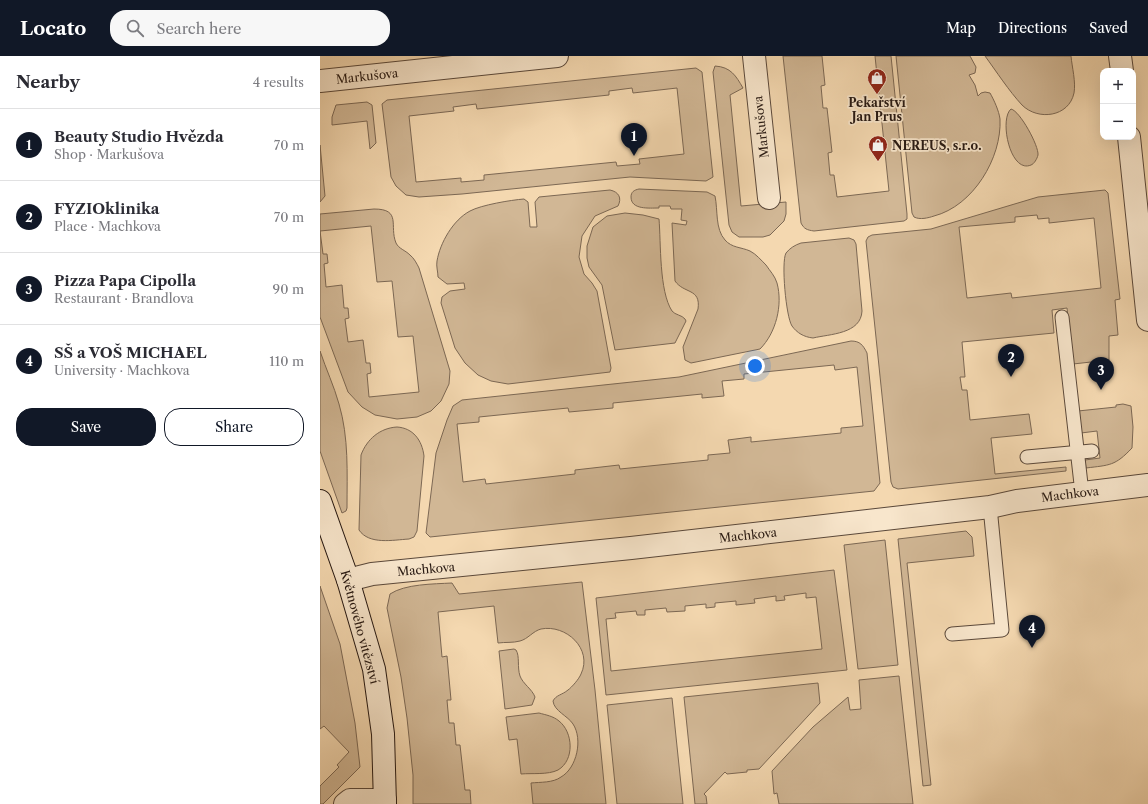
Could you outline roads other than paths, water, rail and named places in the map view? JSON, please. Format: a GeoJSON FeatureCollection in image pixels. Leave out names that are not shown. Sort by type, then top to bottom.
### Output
{"type":"FeatureCollection","features":[{"type":"Feature","properties":{"kind":"street","name":"Markušova"},"geometry":{"type":"LineString","coordinates":[[320,81],[440,62],[557,56]]}},
{"type":"Feature","properties":{"kind":"street","name":"Markušova"},"geometry":{"type":"LineString","coordinates":[[754,56],[768,198]]}},
{"type":"Feature","properties":{"kind":"street"},"geometry":{"type":"LineString","coordinates":[[1120,56],[1122,68]]}},
{"type":"Feature","properties":{"kind":"street"},"geometry":{"type":"LineString","coordinates":[[1129,140],[1148,320]]}},
{"type":"Feature","properties":{"kind":"street","name":"Machkova"},"geometry":{"type":"LineString","coordinates":[[348,580],[372,574],[639,547],[990,507],[1018,501],[1148,485]]}},
{"type":"Feature","properties":{"kind":"street","name":"Květnového vítězství"},"geometry":{"type":"LineString","coordinates":[[320,501],[348,580],[374,669],[383,734],[385,802]]}},
{"type":"Feature","properties":{"kind":"street"},"geometry":{"type":"LineString","coordinates":[[345,804],[350,800],[385,802]]}},
{"type":"Feature","properties":{"kind":"lane"},"geometry":{"type":"LineString","coordinates":[[1062,317],[1082,493]]}},
{"type":"Feature","properties":{"kind":"lane"},"geometry":{"type":"LineString","coordinates":[[1027,457],[1092,451]]}},
{"type":"Feature","properties":{"kind":"lane"},"geometry":{"type":"LineString","coordinates":[[952,634],[1002,630],[990,507]]}},
{"type":"Feature","properties":{"kind":"place","name":"Pekařství Jan Prus"},"geometry":{"type":"Point","coordinates":[877,95]}},
{"type":"Feature","properties":{"kind":"place","name":"Beauty Studio Hvězda"},"geometry":{"type":"Point","coordinates":[634,156]}},
{"type":"Feature","properties":{"kind":"place","name":"NEREUS, s.r.o."},"geometry":{"type":"Point","coordinates":[878,162]}},
{"type":"Feature","properties":{"kind":"place","name":"FYZIOklinika"},"geometry":{"type":"Point","coordinates":[1011,377]}},
{"type":"Feature","properties":{"kind":"place","name":"Pizza Papa Cipolla"},"geometry":{"type":"Point","coordinates":[1101,390]}},
{"type":"Feature","properties":{"kind":"place","name":"SŠ a VOŠ MICHAEL"},"geometry":{"type":"Point","coordinates":[1032,648]}}]}
